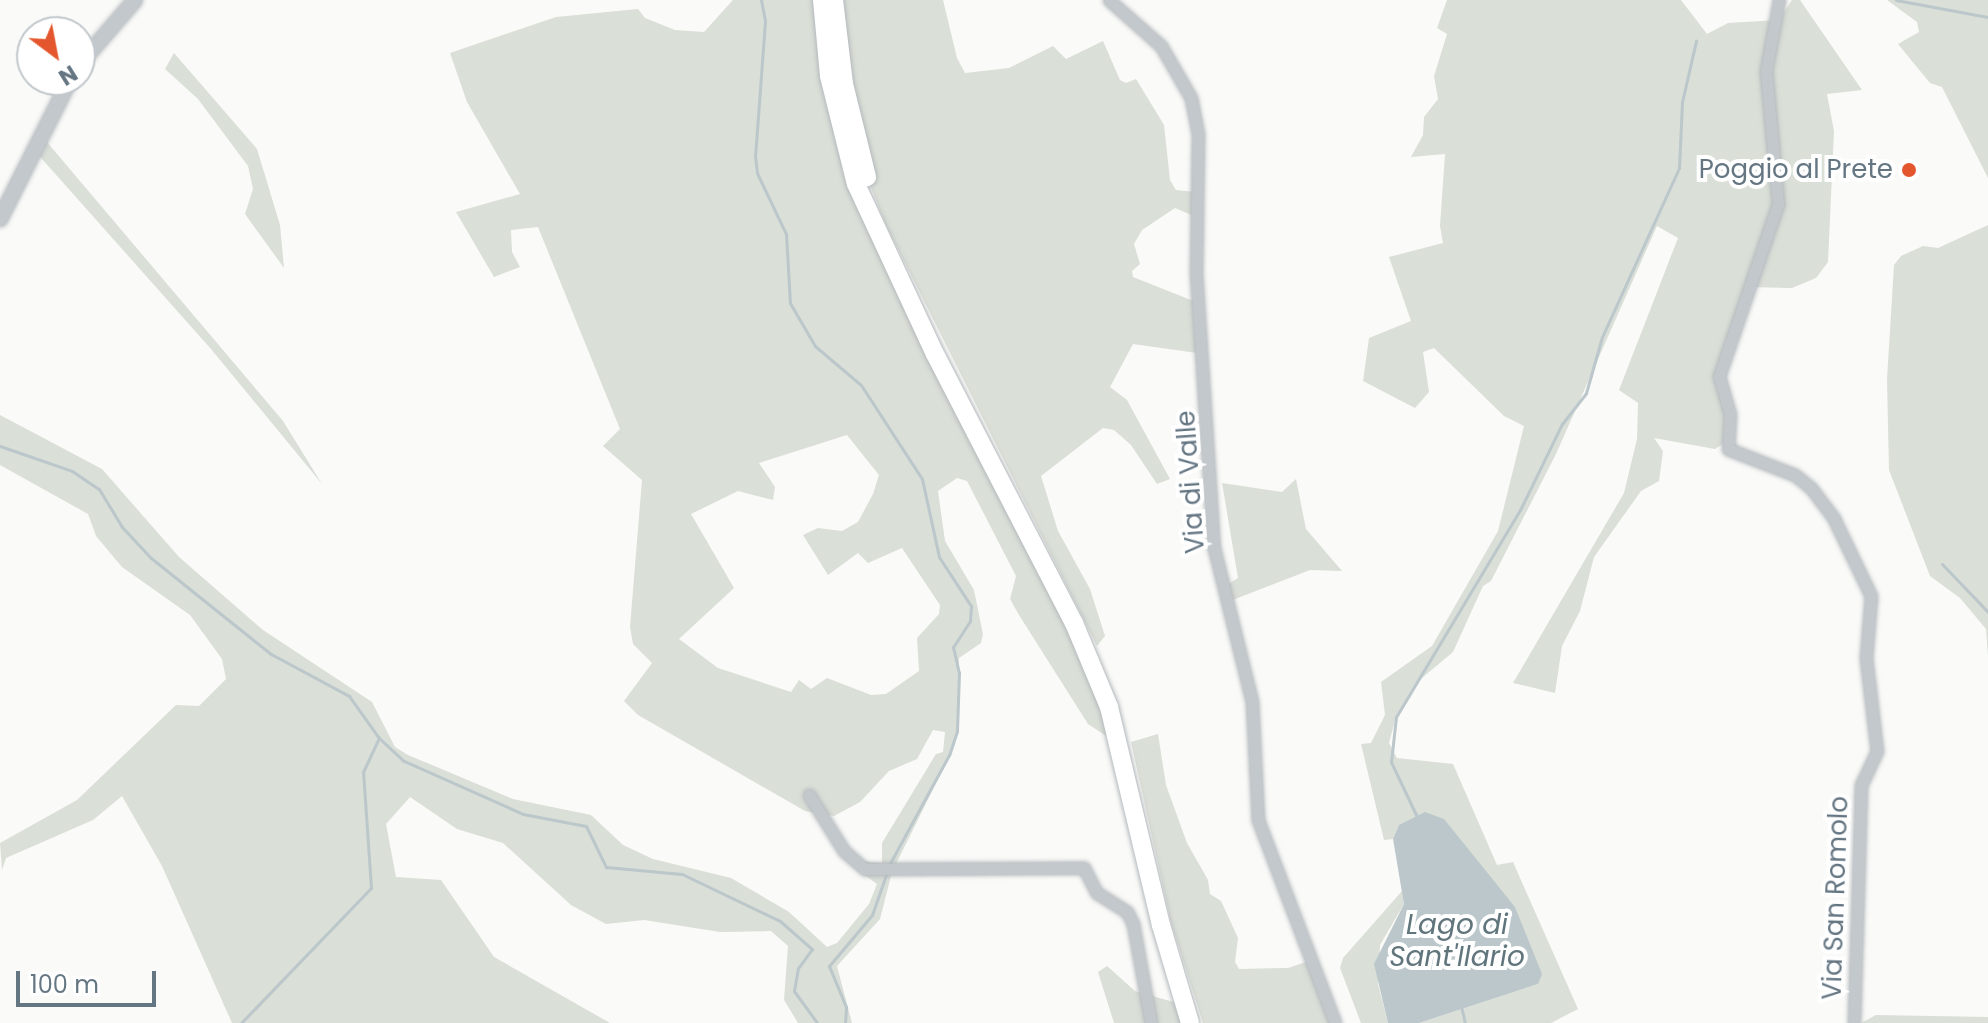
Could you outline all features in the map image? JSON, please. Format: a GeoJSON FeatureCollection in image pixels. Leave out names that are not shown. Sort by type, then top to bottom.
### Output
{"type":"FeatureCollection","features":[{"type":"Feature","properties":{"kind":"highway"},"geometry":{"type":"LineString","coordinates":[[822,0],[831,87],[856,184],[935,354],[1074,623],[1109,707],[1161,925],[1190,1023]]}},
{"type":"Feature","properties":{"kind":"highway"},"geometry":{"type":"LineString","coordinates":[[834,0],[852,124],[885,223],[1084,616],[1116,694],[1171,922],[1203,1023]]}},
{"type":"Feature","properties":{"kind":"street"},"geometry":{"type":"LineString","coordinates":[[96,45],[135,0]]}},
{"type":"Feature","properties":{"kind":"street","name":"Via di Valle"},"geometry":{"type":"LineString","coordinates":[[1109,0],[1161,46],[1191,98],[1198,135],[1196,273],[1214,548],[1252,702],[1258,820],[1335,1023]]}},
{"type":"Feature","properties":{"kind":"street","name":"Via San Romolo"},"geometry":{"type":"LineString","coordinates":[[1779,0],[1766,71],[1778,204],[1719,376],[1730,414],[1728,449],[1795,475],[1811,488],[1834,519],[1871,596],[1866,658],[1877,751],[1861,785],[1854,1023]]}},
{"type":"Feature","properties":{"kind":"street"},"geometry":{"type":"LineString","coordinates":[[0,219],[62,96]]}},
{"type":"Feature","properties":{"kind":"street"},"geometry":{"type":"LineString","coordinates":[[809,795],[844,851],[865,869],[887,872],[1084,868],[1097,893],[1127,912],[1133,924],[1151,1023]]}},
{"type":"Feature","properties":{"kind":"shaded area"},"geometry":{"type":"Polygon","coordinates":[[[733,0],[822,0],[845,150],[1021,515],[1120,745],[1088,724],[1019,615],[1010,599],[1016,576],[967,481],[957,478],[938,491],[945,541],[974,590],[983,634],[981,643],[959,658],[958,724],[951,753],[892,872],[880,919],[837,966],[852,1023],[798,1023],[784,1000],[788,946],[771,931],[720,932],[644,920],[606,924],[571,905],[503,843],[457,829],[410,797],[386,824],[396,877],[441,880],[494,957],[610,1023],[232,1023],[162,866],[122,796],[93,820],[6,858],[2,870],[0,843],[77,800],[176,705],[199,706],[226,679],[222,659],[190,615],[122,567],[96,536],[88,514],[0,465],[0,415],[102,469],[179,557],[263,630],[372,702],[395,747],[513,799],[591,815],[623,845],[653,859],[731,878],[789,912],[827,947],[837,943],[869,904],[877,884],[859,871],[863,861],[882,863],[882,843],[936,754],[943,752],[945,732],[933,730],[917,759],[889,771],[860,802],[834,816],[805,811],[638,715],[624,701],[652,663],[633,644],[630,627],[642,480],[603,446],[620,429],[538,227],[511,230],[512,252],[520,267],[494,277],[456,212],[520,194],[467,102],[450,53],[556,17],[638,9],[645,18],[675,30],[704,32],[733,0]],[[847,435],[759,463],[775,487],[773,500],[738,491],[691,514],[734,588],[679,639],[718,668],[791,692],[799,680],[811,689],[827,678],[871,695],[886,694],[919,671],[917,638],[939,614],[940,605],[902,548],[868,563],[858,553],[828,575],[803,535],[818,528],[842,531],[858,522],[879,475],[847,435]]]}},
{"type":"Feature","properties":{"kind":"shaded area"},"geometry":{"type":"Polygon","coordinates":[[[834,0],[943,0],[957,58],[965,73],[1009,68],[1053,46],[1066,59],[1103,41],[1120,80],[1126,83],[1136,79],[1164,125],[1170,180],[1176,190],[1196,192],[1196,217],[1175,208],[1142,230],[1134,244],[1140,264],[1132,271],[1133,277],[1201,304],[1204,354],[1133,344],[1110,387],[1127,400],[1170,479],[1157,484],[1131,445],[1114,430],[1103,428],[1041,476],[1058,531],[1090,589],[1105,636],[1097,646],[885,223],[866,175],[834,0]]]}},
{"type":"Feature","properties":{"kind":"shaded area"},"geometry":{"type":"Polygon","coordinates":[[[1447,0],[1681,0],[1707,34],[1728,23],[1779,20],[1792,0],[1800,0],[1862,90],[1827,94],[1834,131],[1828,262],[1816,278],[1792,288],[1749,287],[1719,376],[1729,440],[1715,449],[1654,438],[1663,451],[1659,481],[1641,491],[1594,557],[1580,611],[1562,646],[1555,693],[1513,683],[1624,493],[1637,439],[1638,403],[1619,390],[1678,238],[1657,226],[1556,454],[1491,581],[1483,586],[1453,652],[1416,683],[1396,717],[1389,743],[1397,758],[1453,764],[1497,865],[1513,862],[1578,1009],[1551,1023],[1419,1023],[1538,984],[1515,907],[1475,861],[1399,825],[1393,839],[1384,840],[1361,744],[1371,743],[1385,715],[1381,682],[1432,646],[1498,531],[1524,426],[1504,416],[1434,348],[1423,352],[1429,392],[1415,408],[1363,381],[1369,338],[1411,321],[1389,257],[1443,243],[1440,226],[1445,154],[1411,157],[1423,135],[1424,117],[1438,99],[1434,76],[1447,34],[1437,28],[1447,0]]]}},
{"type":"Feature","properties":{"kind":"shaded area"},"geometry":{"type":"Polygon","coordinates":[[[1887,0],[1988,0],[1988,178],[1942,87],[1930,83],[1898,44],[1919,32],[1917,22],[1887,0]]]}},
{"type":"Feature","properties":{"kind":"shaded area"},"geometry":{"type":"Polygon","coordinates":[[[174,53],[257,149],[280,225],[284,268],[245,214],[253,189],[248,166],[198,99],[165,69],[174,53]]]}},
{"type":"Feature","properties":{"kind":"shaded area"},"geometry":{"type":"Polygon","coordinates":[[[41,135],[283,421],[322,484],[211,349],[34,150],[41,135]]]}},
{"type":"Feature","properties":{"kind":"shaded area"},"geometry":{"type":"Polygon","coordinates":[[[1988,225],[1988,657],[1986,629],[1960,598],[1930,576],[1889,470],[1887,379],[1894,265],[1901,256],[1923,246],[1938,248],[1988,225]]]}},
{"type":"Feature","properties":{"kind":"shaded area"},"geometry":{"type":"Polygon","coordinates":[[[1296,479],[1306,529],[1342,571],[1310,570],[1230,601],[1225,586],[1238,578],[1222,483],[1282,492],[1296,479]]]}},
{"type":"Feature","properties":{"kind":"shaded area"},"geometry":{"type":"Polygon","coordinates":[[[1158,734],[1166,785],[1187,843],[1208,880],[1210,894],[1221,901],[1238,938],[1235,962],[1239,969],[1288,968],[1312,960],[1335,1023],[1203,1023],[1171,922],[1131,742],[1158,734]]]}},
{"type":"Feature","properties":{"kind":"shaded area"},"geometry":{"type":"Polygon","coordinates":[[[1402,891],[1404,904],[1380,945],[1378,984],[1388,1023],[1361,1023],[1340,968],[1343,958],[1402,891]]]}},
{"type":"Feature","properties":{"kind":"shaded area"},"geometry":{"type":"Polygon","coordinates":[[[1107,966],[1135,991],[1184,1005],[1190,1023],[1114,1023],[1098,972],[1107,966]]]}},
{"type":"Feature","properties":{"kind":"shaded area"},"geometry":{"type":"Polygon","coordinates":[[[1876,1015],[1988,1017],[1988,1023],[1861,1023],[1876,1015]]]}},
{"type":"Feature","properties":{"kind":"water","name":"Lago di Sant'Ilario"},"geometry":{"type":"Polygon","coordinates":[[[1425,812],[1444,819],[1515,907],[1542,974],[1538,984],[1419,1023],[1388,1023],[1374,964],[1404,904],[1393,839],[1399,825],[1425,812]]]}},
{"type":"Feature","properties":{"kind":"waterway"},"geometry":{"type":"LineString","coordinates":[[761,0],[765,21],[755,156],[757,173],[786,234],[790,303],[815,346],[861,385],[922,479],[939,557],[971,606],[970,621],[953,647],[959,673],[957,731],[949,755],[889,865]]}},
{"type":"Feature","properties":{"kind":"waterway"},"geometry":{"type":"LineString","coordinates":[[1896,0],[1988,17]]}},
{"type":"Feature","properties":{"kind":"waterway"},"geometry":{"type":"LineString","coordinates":[[1418,819],[1391,762],[1396,717],[1520,510],[1562,424],[1586,393],[1602,337],[1679,168],[1682,102],[1696,41]]}},
{"type":"Feature","properties":{"kind":"waterway"},"geometry":{"type":"LineString","coordinates":[[0,446],[72,471],[99,489],[122,527],[151,558],[271,654],[349,696],[379,738],[404,761],[523,814],[586,826],[606,867],[682,874],[780,921],[812,949],[798,968],[794,991],[817,1023]]}},
{"type":"Feature","properties":{"kind":"waterway"},"geometry":{"type":"LineString","coordinates":[[1942,564],[1988,612]]}},
{"type":"Feature","properties":{"kind":"waterway"},"geometry":{"type":"LineString","coordinates":[[241,1023],[371,888],[363,772],[379,738]]}},
{"type":"Feature","properties":{"kind":"waterway"},"geometry":{"type":"LineString","coordinates":[[845,1023],[846,1007],[829,966],[872,915],[887,872]]}},
{"type":"Feature","properties":{"kind":"waterway"},"geometry":{"type":"LineString","coordinates":[[1461,1006],[1465,1023]]}},
{"type":"Feature","properties":{"kind":"place","name":"Poggio al Prete"},"geometry":{"type":"Point","coordinates":[1909,170]}}]}
